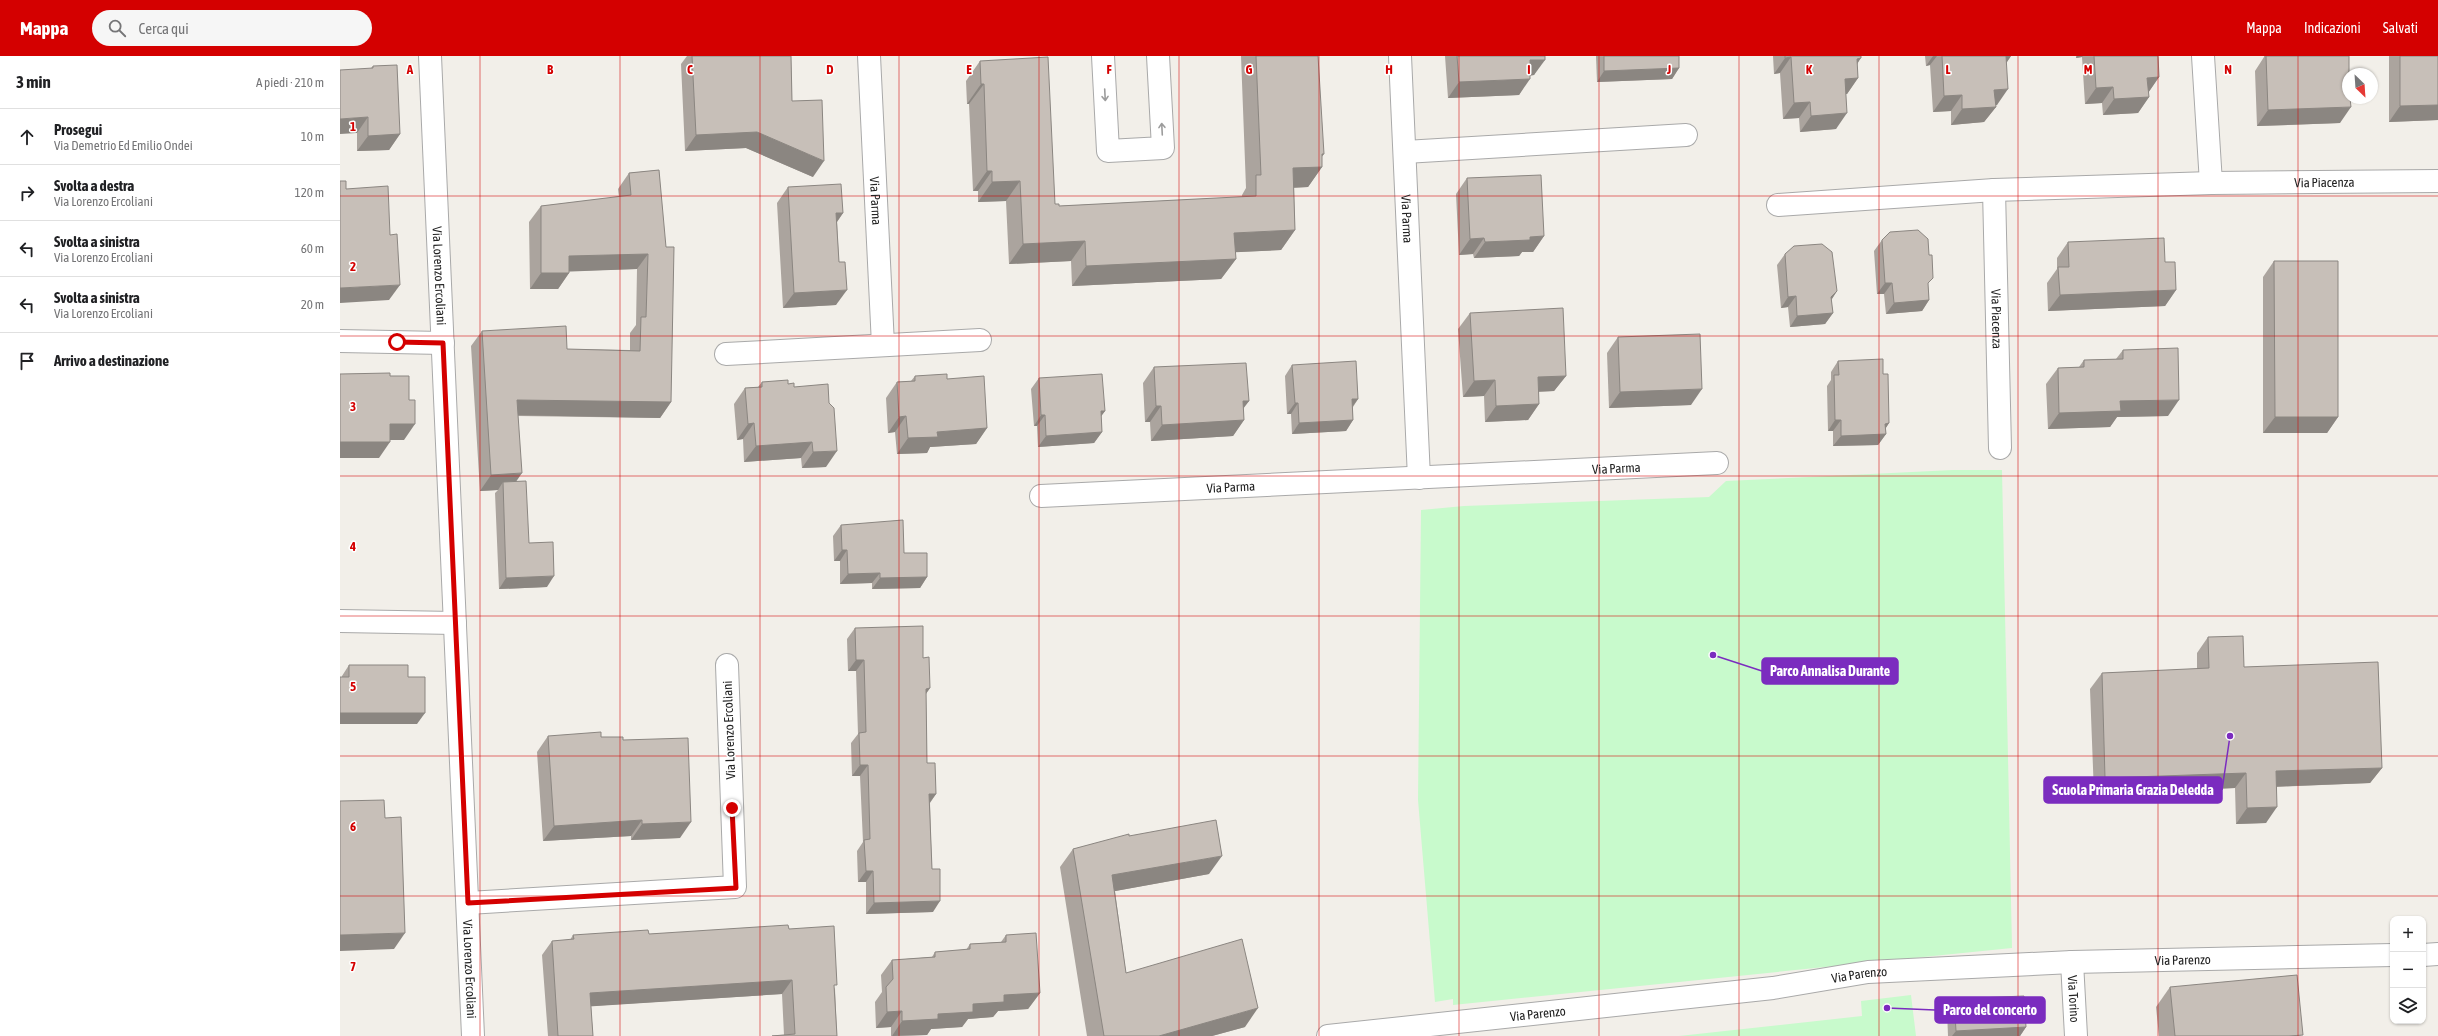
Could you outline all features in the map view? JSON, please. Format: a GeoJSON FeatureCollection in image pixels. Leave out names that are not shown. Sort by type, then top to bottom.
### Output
{"type":"FeatureCollection","features":[{"type":"Feature","properties":{"kind":"street","name":"Via Lorenzo Ercoliani"},"geometry":{"type":"LineString","coordinates":[[430,56],[473,1036]]}},
{"type":"Feature","properties":{"kind":"street","name":"Via Parma"},"geometry":{"type":"LineString","coordinates":[[869,56],[883,345]]}},
{"type":"Feature","properties":{"kind":"street"},"geometry":{"type":"LineString","coordinates":[[1103,56],[1108,151],[1163,148],[1158,56]]}},
{"type":"Feature","properties":{"kind":"street","name":"Via Parma"},"geometry":{"type":"LineString","coordinates":[[1400,56],[1419,478]]}},
{"type":"Feature","properties":{"kind":"street"},"geometry":{"type":"LineString","coordinates":[[2203,56],[2211,183]]}},
{"type":"Feature","properties":{"kind":"street"},"geometry":{"type":"LineString","coordinates":[[1405,152],[1686,135]]}},
{"type":"Feature","properties":{"kind":"street","name":"Via Piacenza"},"geometry":{"type":"LineString","coordinates":[[1778,205],[1994,190],[2211,183],[2438,181]]}},
{"type":"Feature","properties":{"kind":"street","name":"Via Piacenza"},"geometry":{"type":"LineString","coordinates":[[1994,190],[2000,448]]}},
{"type":"Feature","properties":{"kind":"street"},"geometry":{"type":"LineString","coordinates":[[726,354],[980,340]]}},
{"type":"Feature","properties":{"kind":"street"},"geometry":{"type":"LineString","coordinates":[[340,341],[443,343]]}},
{"type":"Feature","properties":{"kind":"street","name":"Via Parma"},"geometry":{"type":"LineString","coordinates":[[1041,496],[1717,463]]}},
{"type":"Feature","properties":{"kind":"street"},"geometry":{"type":"LineString","coordinates":[[340,621],[455,623]]}},
{"type":"Feature","properties":{"kind":"street","name":"Via Lorenzo Ercoliani"},"geometry":{"type":"LineString","coordinates":[[468,903],[736,888],[727,665]]}},
{"type":"Feature","properties":{"kind":"street"},"geometry":{"type":"LineString","coordinates":[[2426,955],[2438,954]]}},
{"type":"Feature","properties":{"kind":"street","name":"Via Parenzo"},"geometry":{"type":"LineString","coordinates":[[1328,1036],[1371,1034],[1772,988],[1868,972],[2072,962],[2390,955]]}},
{"type":"Feature","properties":{"kind":"street","name":"Via Torino"},"geometry":{"type":"LineString","coordinates":[[2072,962],[2076,1036]]}},
{"type":"Feature","properties":{"kind":"green space"},"geometry":{"type":"Polygon","coordinates":[[[1953,470],[2002,470],[2012,948],[1453,1005],[1453,999],[1435,1002],[1418,800],[1421,510],[1464,506],[1709,497],[1726,481],[1953,470]]]}},
{"type":"Feature","properties":{"kind":"green space"},"geometry":{"type":"Polygon","coordinates":[[[1911,995],[1916,1036],[1679,1036],[1862,1016],[1861,1001],[1911,995]]]}},
{"type":"Feature","properties":{"kind":"building"},"geometry":{"type":"Polygon","coordinates":[[[692,56],[791,56],[792,101],[822,100],[824,161],[757,132],[696,135],[692,56]]]}},
{"type":"Feature","properties":{"kind":"building"},"geometry":{"type":"Polygon","coordinates":[[[1256,56],[1318,56],[1324,154],[1322,154],[1322,167],[1293,168],[1295,230],[1234,233],[1236,259],[1086,266],[1085,241],[1023,244],[1020,181],[992,182],[992,171],[987,171],[984,84],[981,84],[980,61],[1048,57],[1055,204],[1059,204],[1059,206],[1256,196],[1256,175],[1261,175],[1256,56]]]}},
{"type":"Feature","properties":{"kind":"building"},"geometry":{"type":"Polygon","coordinates":[[[1457,56],[1545,56],[1545,60],[1530,60],[1530,79],[1459,82],[1457,56]]]}},
{"type":"Feature","properties":{"kind":"building"},"geometry":{"type":"Polygon","coordinates":[[[1604,56],[1679,56],[1679,68],[1604,71],[1604,56]]]}},
{"type":"Feature","properties":{"kind":"building"},"geometry":{"type":"Polygon","coordinates":[[[1785,56],[1861,56],[1861,58],[1857,59],[1858,78],[1845,79],[1847,113],[1811,116],[1810,102],[1794,103],[1791,57],[1785,58],[1785,56]]]}},
{"type":"Feature","properties":{"kind":"building"},"geometry":{"type":"Polygon","coordinates":[[[1942,56],[2006,56],[2008,89],[1994,90],[1996,107],[1962,109],[1962,95],[1944,96],[1942,56]]]}},
{"type":"Feature","properties":{"kind":"building"},"geometry":{"type":"Polygon","coordinates":[[[2094,56],[2158,56],[2159,77],[2147,78],[2149,97],[2114,99],[2113,87],[2096,88],[2094,56]]]}},
{"type":"Feature","properties":{"kind":"building"},"geometry":{"type":"Polygon","coordinates":[[[2266,56],[2349,56],[2349,68],[2342,68],[2342,104],[2351,104],[2351,107],[2268,110],[2266,56]]]}},
{"type":"Feature","properties":{"kind":"building"},"geometry":{"type":"Polygon","coordinates":[[[2400,56],[2438,56],[2438,105],[2400,106],[2400,56]]]}},
{"type":"Feature","properties":{"kind":"building"},"geometry":{"type":"Polygon","coordinates":[[[397,65],[400,134],[368,136],[368,117],[340,119],[340,70],[397,65]]]}},
{"type":"Feature","properties":{"kind":"building"},"geometry":{"type":"Polygon","coordinates":[[[659,170],[666,247],[674,247],[671,402],[517,400],[522,473],[491,475],[482,331],[566,326],[567,349],[640,351],[641,317],[646,317],[648,254],[569,256],[569,273],[541,273],[541,206],[631,195],[629,173],[659,170]]]}},
{"type":"Feature","properties":{"kind":"building"},"geometry":{"type":"Polygon","coordinates":[[[1541,175],[1544,236],[1530,237],[1530,240],[1485,242],[1484,238],[1470,239],[1467,178],[1541,175]]]}},
{"type":"Feature","properties":{"kind":"building"},"geometry":{"type":"Polygon","coordinates":[[[340,181],[346,181],[346,189],[388,186],[390,235],[397,234],[400,285],[340,288],[340,181]]]}},
{"type":"Feature","properties":{"kind":"building"},"geometry":{"type":"Polygon","coordinates":[[[841,184],[843,213],[836,213],[839,262],[845,262],[847,290],[794,293],[788,187],[841,184]]]}},
{"type":"Feature","properties":{"kind":"building"},"geometry":{"type":"Polygon","coordinates":[[[1918,230],[1928,239],[1929,255],[1932,255],[1933,278],[1928,283],[1929,300],[1894,303],[1892,283],[1885,283],[1882,240],[1890,232],[1918,230]]]}},
{"type":"Feature","properties":{"kind":"building"},"geometry":{"type":"Polygon","coordinates":[[[2164,238],[2165,262],[2175,262],[2176,290],[2060,295],[2058,267],[2069,267],[2068,242],[2164,238]]]}},
{"type":"Feature","properties":{"kind":"building"},"geometry":{"type":"Polygon","coordinates":[[[1822,244],[1832,252],[1837,291],[1831,297],[1833,313],[1797,316],[1796,296],[1788,297],[1785,254],[1794,246],[1822,244]]]}},
{"type":"Feature","properties":{"kind":"building"},"geometry":{"type":"Polygon","coordinates":[[[2274,261],[2338,261],[2338,417],[2275,417],[2274,261]]]}},
{"type":"Feature","properties":{"kind":"building"},"geometry":{"type":"Polygon","coordinates":[[[1563,308],[1566,376],[1538,377],[1539,404],[1496,406],[1495,380],[1474,381],[1470,313],[1563,308]]]}},
{"type":"Feature","properties":{"kind":"building"},"geometry":{"type":"Polygon","coordinates":[[[1700,334],[1702,389],[1620,392],[1618,337],[1700,334]]]}},
{"type":"Feature","properties":{"kind":"building"},"geometry":{"type":"Polygon","coordinates":[[[2178,348],[2179,400],[2120,401],[2121,411],[2059,413],[2058,368],[2084,367],[2084,360],[2123,359],[2123,350],[2178,348]]]}},
{"type":"Feature","properties":{"kind":"building"},"geometry":{"type":"Polygon","coordinates":[[[1883,359],[1883,374],[1888,374],[1889,423],[1885,424],[1886,434],[1841,436],[1841,420],[1835,420],[1834,375],[1839,375],[1838,361],[1883,359]]]}},
{"type":"Feature","properties":{"kind":"building"},"geometry":{"type":"Polygon","coordinates":[[[1356,361],[1358,399],[1352,399],[1353,420],[1299,423],[1298,403],[1295,403],[1292,365],[1356,361]]]}},
{"type":"Feature","properties":{"kind":"building"},"geometry":{"type":"Polygon","coordinates":[[[1246,363],[1249,401],[1243,401],[1244,420],[1162,425],[1161,406],[1156,406],[1154,367],[1246,363]]]}},
{"type":"Feature","properties":{"kind":"building"},"geometry":{"type":"Polygon","coordinates":[[[390,373],[390,376],[409,376],[409,400],[415,400],[415,424],[390,424],[390,442],[340,442],[340,374],[390,373]]]}},
{"type":"Feature","properties":{"kind":"building"},"geometry":{"type":"Polygon","coordinates":[[[947,374],[947,379],[984,376],[987,428],[937,432],[938,437],[908,438],[906,416],[899,417],[897,382],[915,381],[915,376],[947,374]]]}},
{"type":"Feature","properties":{"kind":"building"},"geometry":{"type":"Polygon","coordinates":[[[1102,374],[1105,411],[1101,411],[1102,432],[1046,436],[1045,415],[1041,415],[1039,378],[1102,374]]]}},
{"type":"Feature","properties":{"kind":"building"},"geometry":{"type":"Polygon","coordinates":[[[788,380],[788,384],[794,383],[794,387],[828,384],[829,403],[834,408],[837,451],[813,452],[812,442],[756,446],[754,423],[748,424],[745,388],[762,387],[762,382],[788,380]]]}},
{"type":"Feature","properties":{"kind":"building"},"geometry":{"type":"Polygon","coordinates":[[[526,481],[529,543],[553,542],[554,576],[506,578],[503,482],[526,481]]]}},
{"type":"Feature","properties":{"kind":"building"},"geometry":{"type":"Polygon","coordinates":[[[903,520],[904,553],[927,553],[927,577],[880,578],[880,573],[848,574],[847,550],[842,550],[841,525],[903,520]]]}},
{"type":"Feature","properties":{"kind":"building"},"geometry":{"type":"Polygon","coordinates":[[[923,626],[923,658],[929,657],[930,688],[926,689],[927,763],[935,763],[936,794],[929,794],[932,869],[940,869],[940,901],[874,903],[873,871],[866,871],[864,840],[870,839],[868,765],[860,765],[859,733],[866,732],[864,660],[856,660],[855,628],[923,626]]]}},
{"type":"Feature","properties":{"kind":"building"},"geometry":{"type":"Polygon","coordinates":[[[2243,636],[2244,667],[2378,662],[2382,768],[2276,771],[2277,807],[2247,808],[2246,773],[2105,778],[2102,673],[2209,668],[2208,637],[2243,636]]]}},
{"type":"Feature","properties":{"kind":"building"},"geometry":{"type":"Polygon","coordinates":[[[349,665],[408,665],[408,677],[425,677],[425,713],[340,713],[340,677],[349,677],[349,665]]]}},
{"type":"Feature","properties":{"kind":"building"},"geometry":{"type":"Polygon","coordinates":[[[601,732],[601,737],[623,737],[623,740],[688,738],[691,822],[642,824],[642,820],[554,826],[548,736],[601,732]]]}},
{"type":"Feature","properties":{"kind":"building"},"geometry":{"type":"Polygon","coordinates":[[[384,800],[385,818],[401,817],[405,933],[340,935],[340,801],[384,800]]]}},
{"type":"Feature","properties":{"kind":"building"},"geometry":{"type":"Polygon","coordinates":[[[1216,820],[1222,856],[1112,875],[1126,973],[1242,939],[1258,1008],[1159,1036],[1104,1036],[1073,849],[1129,834],[1129,836],[1216,820]]]}},
{"type":"Feature","properties":{"kind":"building"},"geometry":{"type":"Polygon","coordinates":[[[788,925],[789,929],[834,926],[837,985],[834,985],[837,1036],[772,1036],[795,1034],[792,980],[590,993],[593,1036],[558,1036],[552,941],[574,939],[573,935],[648,930],[649,934],[788,925]]]}},
{"type":"Feature","properties":{"kind":"building"},"geometry":{"type":"Polygon","coordinates":[[[1036,933],[1040,993],[1004,995],[1004,1002],[973,1004],[973,1012],[938,1014],[938,1019],[902,1021],[902,1011],[887,1012],[886,987],[893,979],[892,960],[935,957],[935,952],[970,949],[970,944],[1006,942],[1006,935],[1036,933]]]}},
{"type":"Feature","properties":{"kind":"building"},"geometry":{"type":"Polygon","coordinates":[[[2297,975],[2303,1035],[2175,1036],[2170,987],[2297,975]]]}},
{"type":"Feature","properties":{"kind":"building"},"geometry":{"type":"Polygon","coordinates":[[[2024,996],[2026,1027],[1956,1031],[1954,999],[2024,996]]]}},
{"type":"Feature","properties":{"kind":"place","name":"Parco Annalisa Durante"},"geometry":{"type":"Point","coordinates":[1713,655]}},
{"type":"Feature","properties":{"kind":"place","name":"Scuola Primaria Grazia Deledda"},"geometry":{"type":"Point","coordinates":[2230,736]}},
{"type":"Feature","properties":{"kind":"place","name":"Parco del concerto"},"geometry":{"type":"Point","coordinates":[1887,1008]}},
{"type":"Feature","properties":{"kind":"route"},"geometry":{"type":"LineString","coordinates":[[397,342],[443,343],[468,903],[736,888],[732,808]]}}]}
